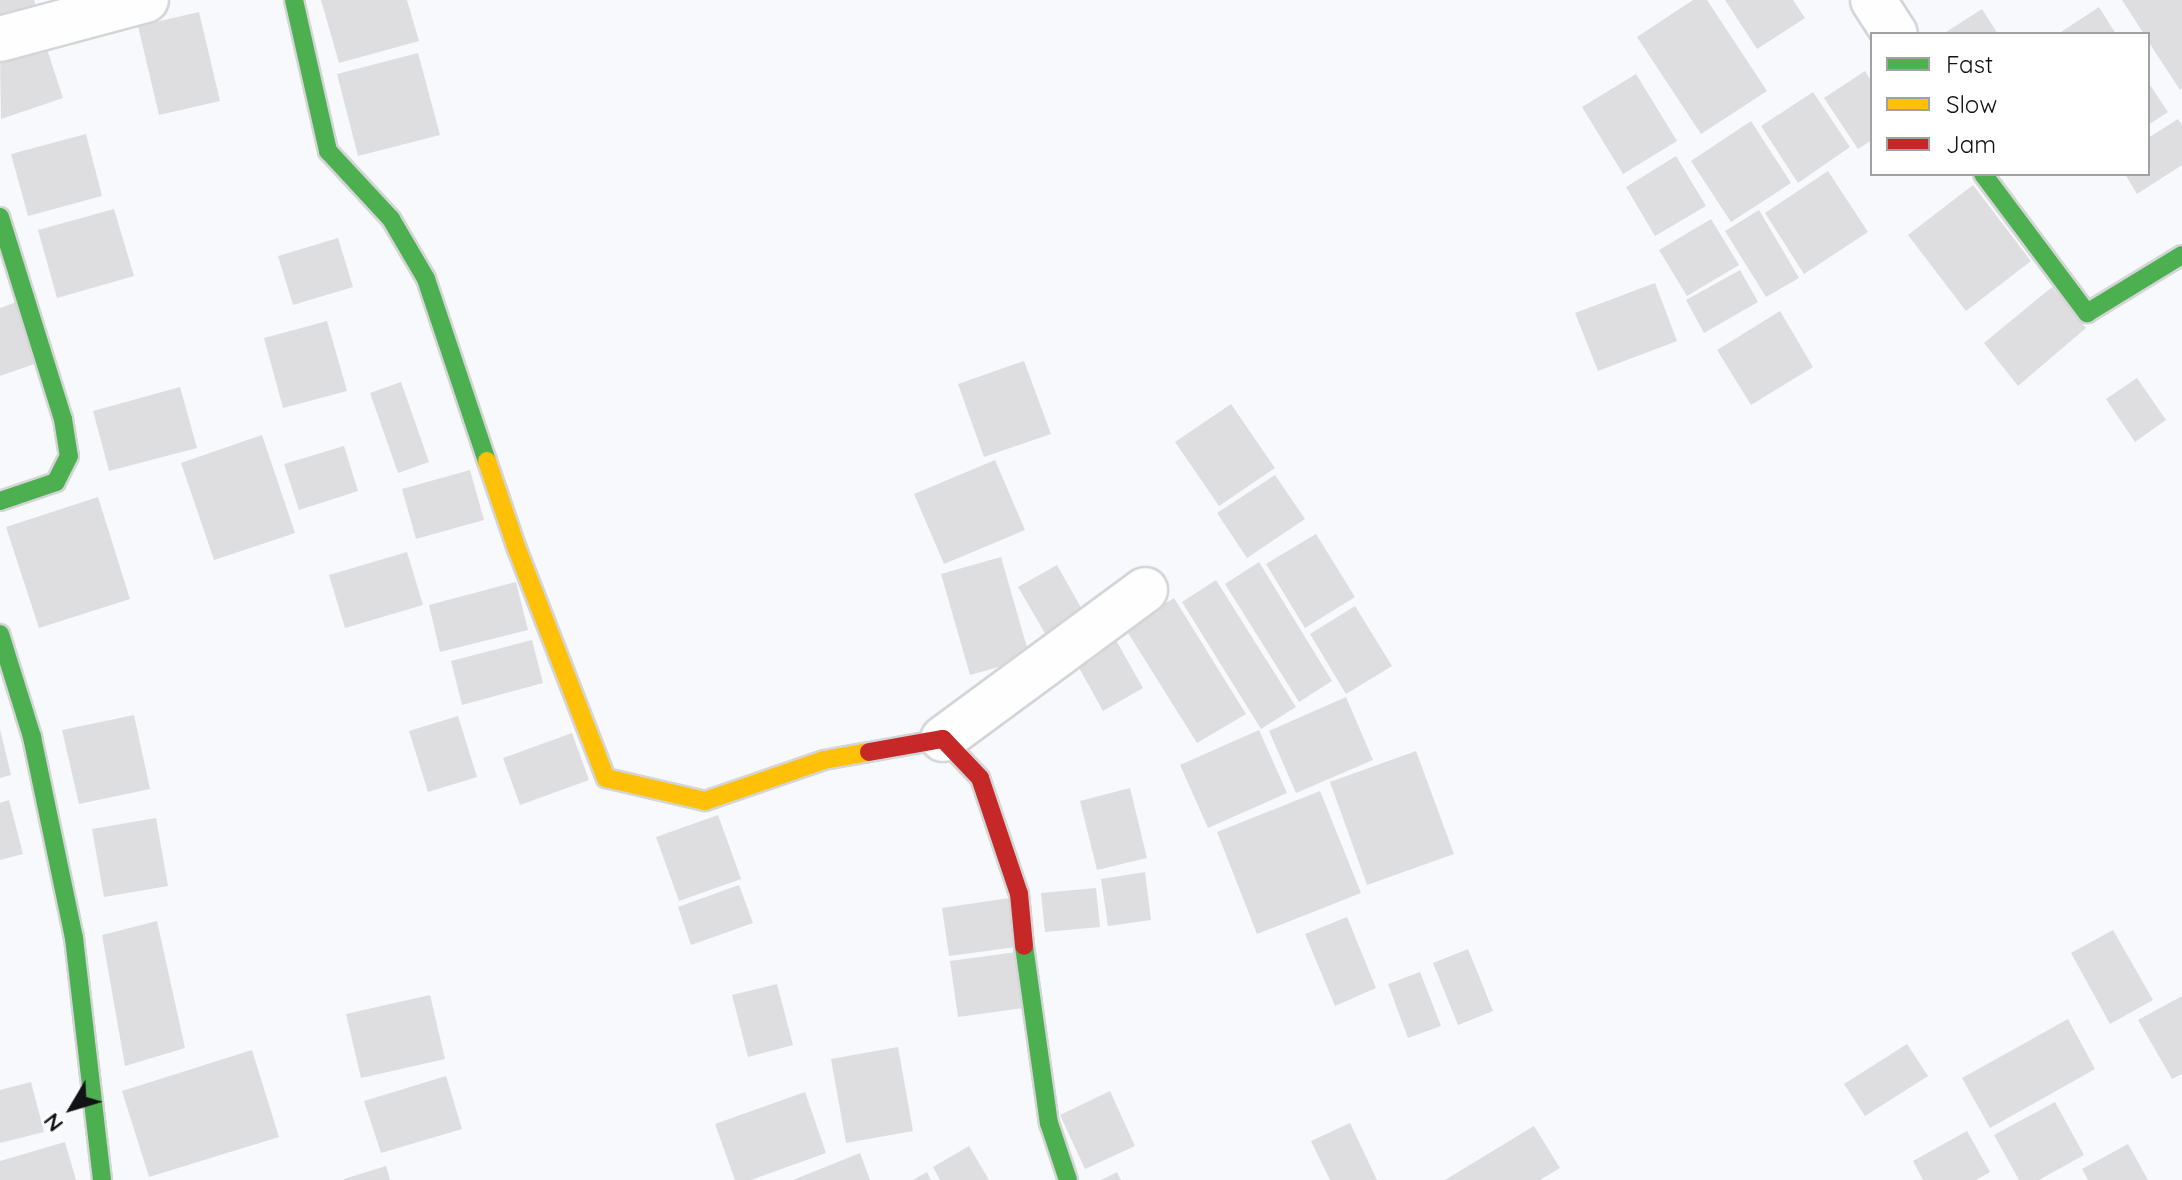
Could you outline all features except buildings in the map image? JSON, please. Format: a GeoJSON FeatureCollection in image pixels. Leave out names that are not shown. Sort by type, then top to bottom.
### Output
{"type":"FeatureCollection","features":[{"type":"Feature","properties":{"kind":"street"},"geometry":{"type":"LineString","coordinates":[[0,39],[146,0]]}},
{"type":"Feature","properties":{"kind":"street"},"geometry":{"type":"LineString","coordinates":[[294,0],[328,151],[391,219],[426,279],[517,549],[606,778],[705,801],[824,760],[943,739],[1145,590]]}},
{"type":"Feature","properties":{"kind":"street"},"geometry":{"type":"LineString","coordinates":[[1873,0],[1894,32]]}},
{"type":"Feature","properties":{"kind":"street"},"geometry":{"type":"LineString","coordinates":[[1984,176],[2087,313],[2182,255]]}},
{"type":"Feature","properties":{"kind":"street"},"geometry":{"type":"LineString","coordinates":[[0,217],[63,419],[69,456],[56,482],[0,501]]}},
{"type":"Feature","properties":{"kind":"street"},"geometry":{"type":"LineString","coordinates":[[0,634],[32,737],[74,938],[102,1180]]}},
{"type":"Feature","properties":{"kind":"street"},"geometry":{"type":"LineString","coordinates":[[943,739],[980,778],[1019,894],[1028,993],[1049,1123],[1068,1180]]}},
{"type":"Feature","properties":{"kind":"traffic: fast"},"geometry":{"type":"LineString","coordinates":[[294,0],[328,151],[391,219],[426,279],[487,461]]}},
{"type":"Feature","properties":{"kind":"traffic: fast"},"geometry":{"type":"LineString","coordinates":[[1984,176],[2087,313],[2182,255]]}},
{"type":"Feature","properties":{"kind":"traffic: fast"},"geometry":{"type":"LineString","coordinates":[[0,217],[63,419],[69,456],[56,482],[0,501]]}},
{"type":"Feature","properties":{"kind":"traffic: fast"},"geometry":{"type":"LineString","coordinates":[[0,634],[32,737],[74,938],[102,1180]]}},
{"type":"Feature","properties":{"kind":"traffic: fast"},"geometry":{"type":"LineString","coordinates":[[1024,946],[1049,1123],[1068,1180]]}},
{"type":"Feature","properties":{"kind":"traffic: slow"},"geometry":{"type":"LineString","coordinates":[[487,461],[517,549],[606,778],[705,801],[824,760],[869,752]]}},
{"type":"Feature","properties":{"kind":"traffic: jam"},"geometry":{"type":"LineString","coordinates":[[869,752],[943,739],[980,778],[1019,894],[1024,946]]}}]}
